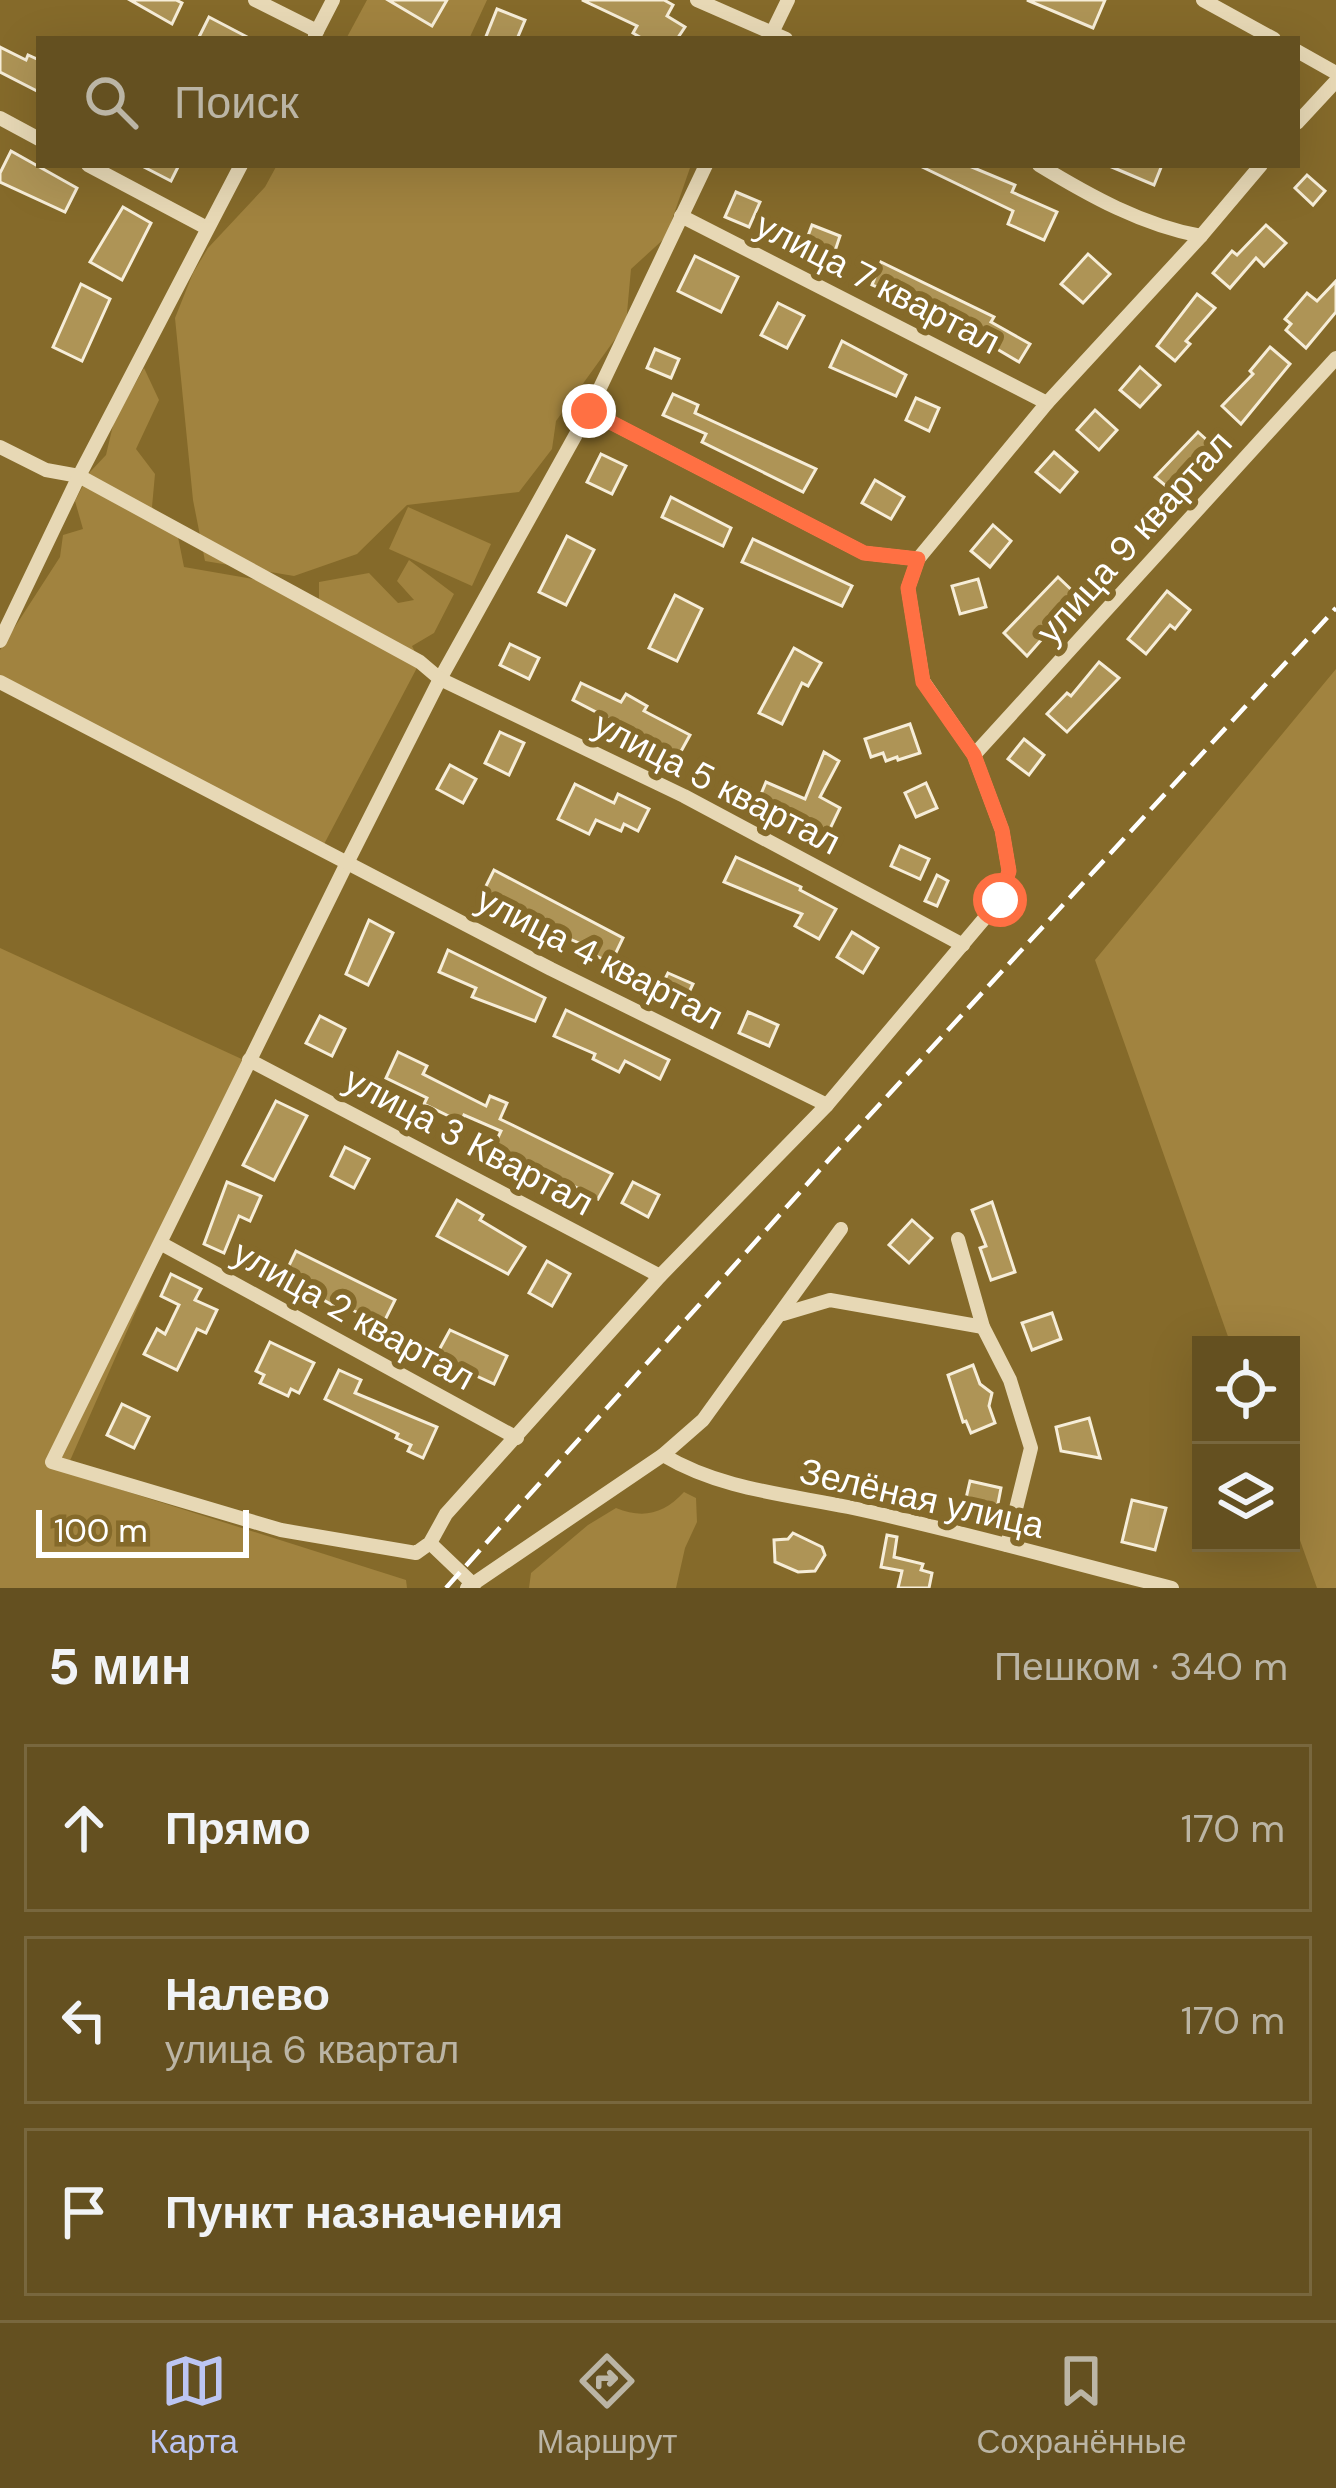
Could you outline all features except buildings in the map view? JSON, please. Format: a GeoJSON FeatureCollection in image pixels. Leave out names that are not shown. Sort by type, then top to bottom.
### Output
{"type":"FeatureCollection","features":[{"type":"Feature","properties":{"kind":"street"},"geometry":{"type":"LineString","coordinates":[[255,0],[315,35],[333,0]]}},
{"type":"Feature","properties":{"kind":"street"},"geometry":{"type":"LineString","coordinates":[[697,0],[774,36]]}},
{"type":"Feature","properties":{"kind":"street"},"geometry":{"type":"LineString","coordinates":[[776,36],[788,0]]}},
{"type":"Feature","properties":{"kind":"street"},"geometry":{"type":"LineString","coordinates":[[1203,0],[1269,36]]}},
{"type":"Feature","properties":{"kind":"street"},"geometry":{"type":"LineString","coordinates":[[1300,53],[1336,77],[1300,119]]}},
{"type":"Feature","properties":{"kind":"street"},"geometry":{"type":"LineString","coordinates":[[0,118],[36,137]]}},
{"type":"Feature","properties":{"kind":"street"},"geometry":{"type":"LineString","coordinates":[[94,168],[205,227]]}},
{"type":"Feature","properties":{"kind":"street"},"geometry":{"type":"LineString","coordinates":[[0,641],[79,476],[239,168]]}},
{"type":"Feature","properties":{"kind":"street"},"geometry":{"type":"LineString","coordinates":[[705,168],[589,411],[440,679],[348,861],[52,1462],[280,1530],[416,1553],[430,1543],[446,1514],[660,1276],[827,1105],[1000,900],[1009,871],[1002,830],[974,755],[923,682],[908,588],[918,559],[1047,403],[1259,168]]}},
{"type":"Feature","properties":{"kind":"street"},"geometry":{"type":"LineString","coordinates":[[1044,168],[1096,200],[1171,230],[1202,236]]}},
{"type":"Feature","properties":{"kind":"street","name":"улица 7 квартал"},"geometry":{"type":"LineString","coordinates":[[681,216],[1047,403]]}},
{"type":"Feature","properties":{"kind":"street","name":"улица 9 квартал"},"geometry":{"type":"LineString","coordinates":[[974,755],[1336,358]]}},
{"type":"Feature","properties":{"kind":"street"},"geometry":{"type":"LineString","coordinates":[[589,411],[864,553],[918,559]]}},
{"type":"Feature","properties":{"kind":"street","name":"улица 5 квартал"},"geometry":{"type":"LineString","coordinates":[[0,447],[46,470],[79,476],[400,651],[440,679],[684,796],[963,946]]}},
{"type":"Feature","properties":{"kind":"street","name":"улица 4 квартал"},"geometry":{"type":"LineString","coordinates":[[0,682],[551,969],[827,1105]]}},
{"type":"Feature","properties":{"kind":"street","name":"улица 3 Квартал"},"geometry":{"type":"LineString","coordinates":[[249,1060],[660,1276]]}},
{"type":"Feature","properties":{"kind":"street"},"geometry":{"type":"LineString","coordinates":[[430,1543],[472,1586],[663,1455],[704,1420],[841,1228]]}},
{"type":"Feature","properties":{"kind":"street"},"geometry":{"type":"LineString","coordinates":[[958,1238],[983,1327],[1010,1380],[1031,1448],[1007,1545]]}},
{"type":"Feature","properties":{"kind":"street","name":"улица 2 квартал"},"geometry":{"type":"LineString","coordinates":[[162,1244],[517,1438]]}},
{"type":"Feature","properties":{"kind":"street"},"geometry":{"type":"LineString","coordinates":[[782,1314],[830,1300],[983,1327]]}},
{"type":"Feature","properties":{"kind":"street","name":"Зелёная улица"},"geometry":{"type":"LineString","coordinates":[[663,1455],[693,1473],[779,1497],[845,1507],[1172,1588]]}},
{"type":"Feature","properties":{"kind":"shaded area"},"geometry":{"type":"Polygon","coordinates":[[[367,0],[487,0],[470,36],[348,36],[367,0]]]}},
{"type":"Feature","properties":{"kind":"shaded area"},"geometry":{"type":"Polygon","coordinates":[[[275,168],[690,168],[666,237],[631,269],[626,324],[556,421],[552,449],[519,492],[407,505],[357,554],[294,576],[205,561],[193,500],[175,318],[208,248],[265,187],[275,168]]]}},
{"type":"Feature","properties":{"kind":"shaded area"},"geometry":{"type":"Polygon","coordinates":[[[144,368],[159,400],[136,449],[155,474],[152,507],[178,537],[184,567],[265,581],[319,599],[319,582],[369,573],[398,603],[414,600],[397,581],[409,560],[454,594],[434,633],[412,646],[420,662],[322,848],[0,682],[0,650],[60,557],[63,535],[83,529],[75,501],[90,472],[106,455],[114,421],[144,368]]]}},
{"type":"Feature","properties":{"kind":"shaded area"},"geometry":{"type":"Polygon","coordinates":[[[408,507],[491,544],[472,586],[389,549],[408,507]]]}},
{"type":"Feature","properties":{"kind":"shaded area"},"geometry":{"type":"Polygon","coordinates":[[[1336,669],[1336,1588],[1317,1588],[1300,1540],[1300,1336],[1228,1336],[1095,960],[1336,669]]]}},
{"type":"Feature","properties":{"kind":"shaded area"},"geometry":{"type":"Polygon","coordinates":[[[0,948],[246,1061],[65,1472],[406,1580],[407,1588],[0,1588],[0,948]]]}},
{"type":"Feature","properties":{"kind":"shaded area"},"geometry":{"type":"Polygon","coordinates":[[[684,1492],[696,1498],[697,1522],[676,1588],[529,1588],[531,1573],[588,1525],[616,1508],[644,1514],[661,1510],[684,1492]]]}},
{"type":"Feature","properties":{"kind":"railway"},"geometry":{"type":"LineString","coordinates":[[446,1588],[834,1154],[1336,608]]}},
{"type":"Feature","properties":{"kind":"route"},"geometry":{"type":"LineString","coordinates":[[589,411],[864,553],[918,559],[908,588],[923,682],[974,755],[1002,830],[1009,871],[1000,900]]}}]}
